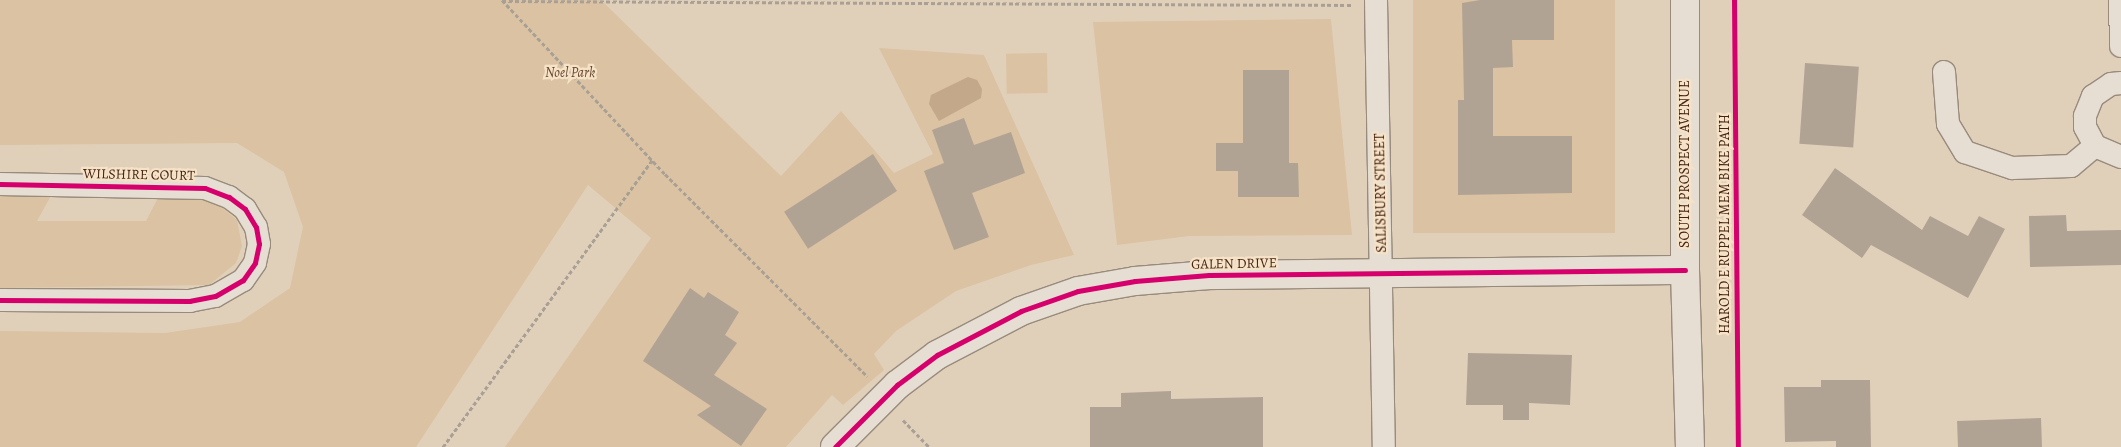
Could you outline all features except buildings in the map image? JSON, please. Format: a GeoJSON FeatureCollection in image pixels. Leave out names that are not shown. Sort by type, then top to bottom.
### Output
{"type":"FeatureCollection","features":[{"type":"Feature","properties":{"kind":"street","name":"SOUTH PROSPECT AVENUE"},"geometry":{"type":"LineString","coordinates":[[1685,0],[1685,270],[1690,447]]}},
{"type":"Feature","properties":{"kind":"street"},"geometry":{"type":"LineString","coordinates":[[2120,0],[2121,46]]}},
{"type":"Feature","properties":{"kind":"street","name":"SALISBURY STREET"},"geometry":{"type":"LineString","coordinates":[[1366,2],[1382,274],[1384,447]]}},
{"type":"Feature","properties":{"kind":"street"},"geometry":{"type":"LineString","coordinates":[[1944,72],[1948,124],[1965,152],[2012,168],[2071,166],[2095,146]]}},
{"type":"Feature","properties":{"kind":"street"},"geometry":{"type":"LineString","coordinates":[[2121,83],[2101,89],[2087,106],[2085,127],[2095,146],[2121,157]]}},
{"type":"Feature","properties":{"kind":"street","name":"WILSHIRE COURT"},"geometry":{"type":"LineString","coordinates":[[0,184],[205,188],[230,197],[245,209],[256,227],[259,244],[255,263],[244,280],[215,296],[190,301],[0,300]]}},
{"type":"Feature","properties":{"kind":"street","name":"GALEN DRIVE"},"geometry":{"type":"LineString","coordinates":[[835,447],[897,385],[937,355],[1022,311],[1078,292],[1135,281],[1209,275],[1685,270]]}},
{"type":"Feature","properties":{"kind":"path"},"geometry":{"type":"LineString","coordinates":[[502,0],[1366,2]]}},
{"type":"Feature","properties":{"kind":"path"},"geometry":{"type":"LineString","coordinates":[[502,0],[652,160],[869,379]]}},
{"type":"Feature","properties":{"kind":"path"},"geometry":{"type":"LineString","coordinates":[[443,447],[652,160]]}},
{"type":"Feature","properties":{"kind":"path"},"geometry":{"type":"LineString","coordinates":[[902,420],[929,447]]}},
{"type":"Feature","properties":{"kind":"green space","name":"Noel Park"},"geometry":{"type":"Polygon","coordinates":[[[0,0],[601,0],[781,176],[841,111],[894,173],[933,154],[879,48],[984,55],[1074,255],[1031,265],[956,291],[896,331],[874,354],[884,370],[843,405],[832,395],[786,447],[505,447],[651,238],[588,185],[416,447],[0,447],[0,331],[165,333],[240,322],[290,288],[303,227],[284,172],[237,143],[0,145],[0,0]]]}},
{"type":"Feature","properties":{"kind":"green space"},"geometry":{"type":"Polygon","coordinates":[[[1413,0],[1615,0],[1615,233],[1413,233],[1413,0]]]}},
{"type":"Feature","properties":{"kind":"green space"},"geometry":{"type":"Polygon","coordinates":[[[1331,19],[1352,235],[1189,236],[1117,245],[1093,22],[1331,19]]]}},
{"type":"Feature","properties":{"kind":"green space"},"geometry":{"type":"Polygon","coordinates":[[[1047,53],[1048,93],[1007,94],[1006,54],[1047,53]]]}},
{"type":"Feature","properties":{"kind":"green space"},"geometry":{"type":"Polygon","coordinates":[[[0,191],[53,192],[37,221],[146,221],[161,192],[214,201],[237,220],[242,246],[236,263],[209,285],[0,288],[0,191]]]}},
{"type":"Feature","properties":{"kind":"shaded area"},"geometry":{"type":"Polygon","coordinates":[[[968,77],[977,80],[982,89],[981,98],[939,121],[929,104],[931,95],[968,77]]]}},
{"type":"Feature","properties":{"kind":"cycle path","name":"HAROLD E RUPPEL MEM BIKE PATH"},"geometry":{"type":"LineString","coordinates":[[1734,0],[1738,447]]}},
{"type":"Feature","properties":{"kind":"cycle path"},"geometry":{"type":"LineString","coordinates":[[0,184],[205,188],[229,197],[245,209],[256,227],[259,244],[255,263],[243,280],[215,296],[190,301],[0,300]]}},
{"type":"Feature","properties":{"kind":"cycle path"},"geometry":{"type":"LineString","coordinates":[[835,447],[897,385],[937,355],[1021,311],[1078,291],[1135,281],[1209,275],[1685,270]]}}]}
